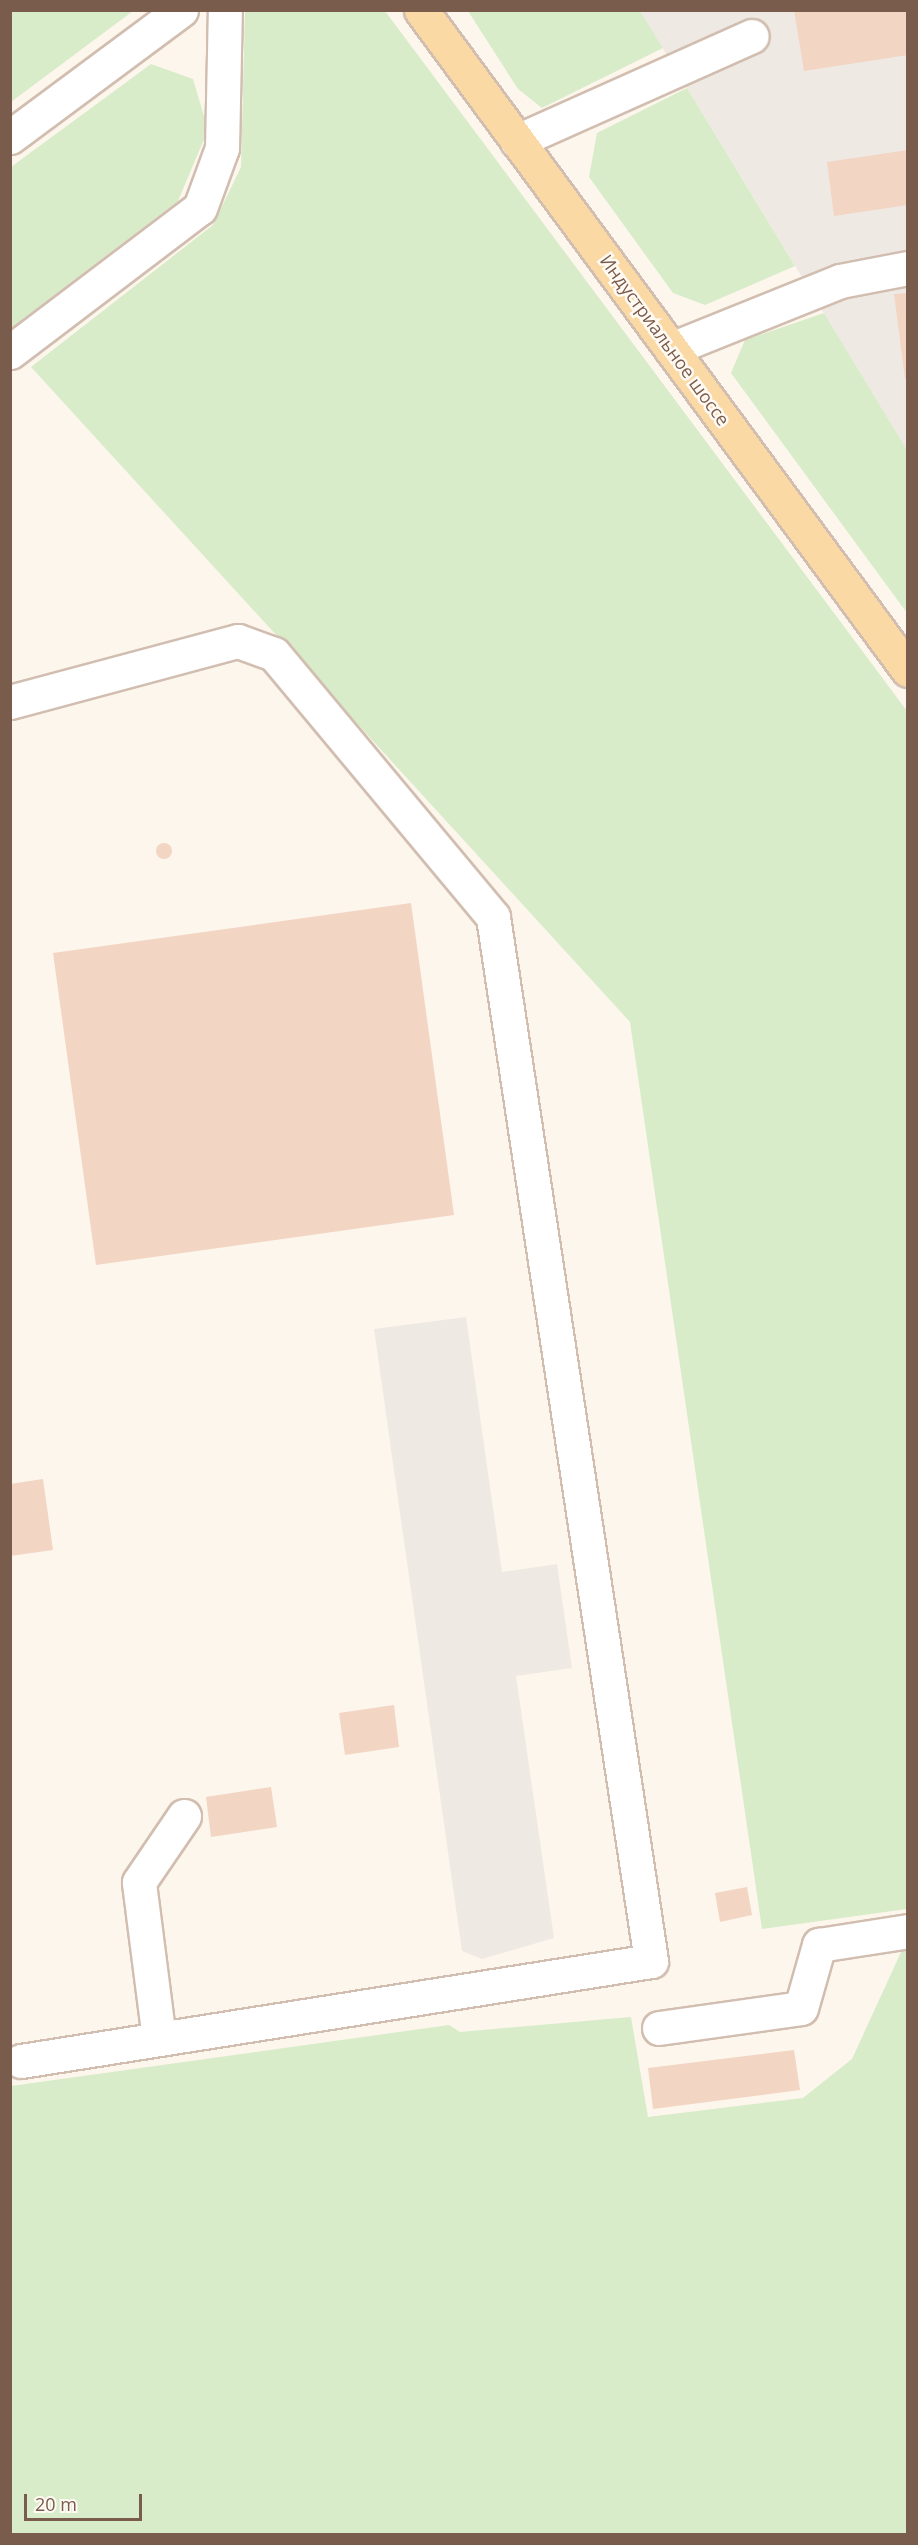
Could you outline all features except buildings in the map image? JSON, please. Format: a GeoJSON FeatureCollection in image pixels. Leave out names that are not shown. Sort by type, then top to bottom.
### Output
{"type":"FeatureCollection","features":[{"type":"Feature","properties":{"kind":"main road","name":"Индустриальное шоссе"},"geometry":{"type":"LineString","coordinates":[[421,10],[908,670]]}},
{"type":"Feature","properties":{"kind":"street"},"geometry":{"type":"LineString","coordinates":[[10,137],[181,10]]}},
{"type":"Feature","properties":{"kind":"street"},"geometry":{"type":"LineString","coordinates":[[10,352],[200,208],[222,148],[225,10]]}},
{"type":"Feature","properties":{"kind":"street"},"geometry":{"type":"LineString","coordinates":[[517,141],[752,36]]}},
{"type":"Feature","properties":{"kind":"street"},"geometry":{"type":"LineString","coordinates":[[671,349],[840,281],[908,268]]}},
{"type":"Feature","properties":{"kind":"street"},"geometry":{"type":"LineString","coordinates":[[10,702],[238,641],[274,654],[493,917],[651,1960],[21,2061]]}},
{"type":"Feature","properties":{"kind":"street"},"geometry":{"type":"LineString","coordinates":[[159,2039],[139,1882],[184,1816]]}},
{"type":"Feature","properties":{"kind":"street"},"geometry":{"type":"LineString","coordinates":[[659,2028],[801,2008],[819,1945],[908,1931]]}},
{"type":"Feature","properties":{"kind":"shaded area"},"geometry":{"type":"Polygon","coordinates":[[[640,11],[907,11],[907,450],[687,88],[640,11]]]}},
{"type":"Feature","properties":{"kind":"shaded area"},"geometry":{"type":"Polygon","coordinates":[[[466,1317],[502,1572],[557,1564],[572,1668],[516,1676],[554,1938],[482,1959],[462,1951],[374,1329],[466,1317]]]}},
{"type":"Feature","properties":{"kind":"green space"},"geometry":{"type":"Polygon","coordinates":[[[11,10],[133,10],[133,11],[11,102],[11,10]]]}},
{"type":"Feature","properties":{"kind":"green space"},"geometry":{"type":"Polygon","coordinates":[[[245,11],[385,11],[907,711],[907,1909],[762,1929],[630,1022],[31,367],[213,225],[241,167],[245,11]]]}},
{"type":"Feature","properties":{"kind":"green space"},"geometry":{"type":"Polygon","coordinates":[[[468,11],[640,11],[663,48],[542,108],[518,89],[468,11]]]}},
{"type":"Feature","properties":{"kind":"green space"},"geometry":{"type":"Polygon","coordinates":[[[151,64],[193,79],[208,130],[178,201],[11,328],[11,167],[151,64]]]}},
{"type":"Feature","properties":{"kind":"green space"},"geometry":{"type":"Polygon","coordinates":[[[687,88],[795,266],[705,305],[673,293],[589,177],[597,133],[687,88]]]}},
{"type":"Feature","properties":{"kind":"green space"},"geometry":{"type":"Polygon","coordinates":[[[824,313],[907,450],[907,613],[731,373],[745,340],[824,313]]]}},
{"type":"Feature","properties":{"kind":"green space"},"geometry":{"type":"Polygon","coordinates":[[[902,1950],[907,1950],[907,2534],[11,2534],[11,2086],[449,2025],[460,2032],[631,2017],[648,2117],[803,2098],[852,2059],[902,1950]]]}}]}
